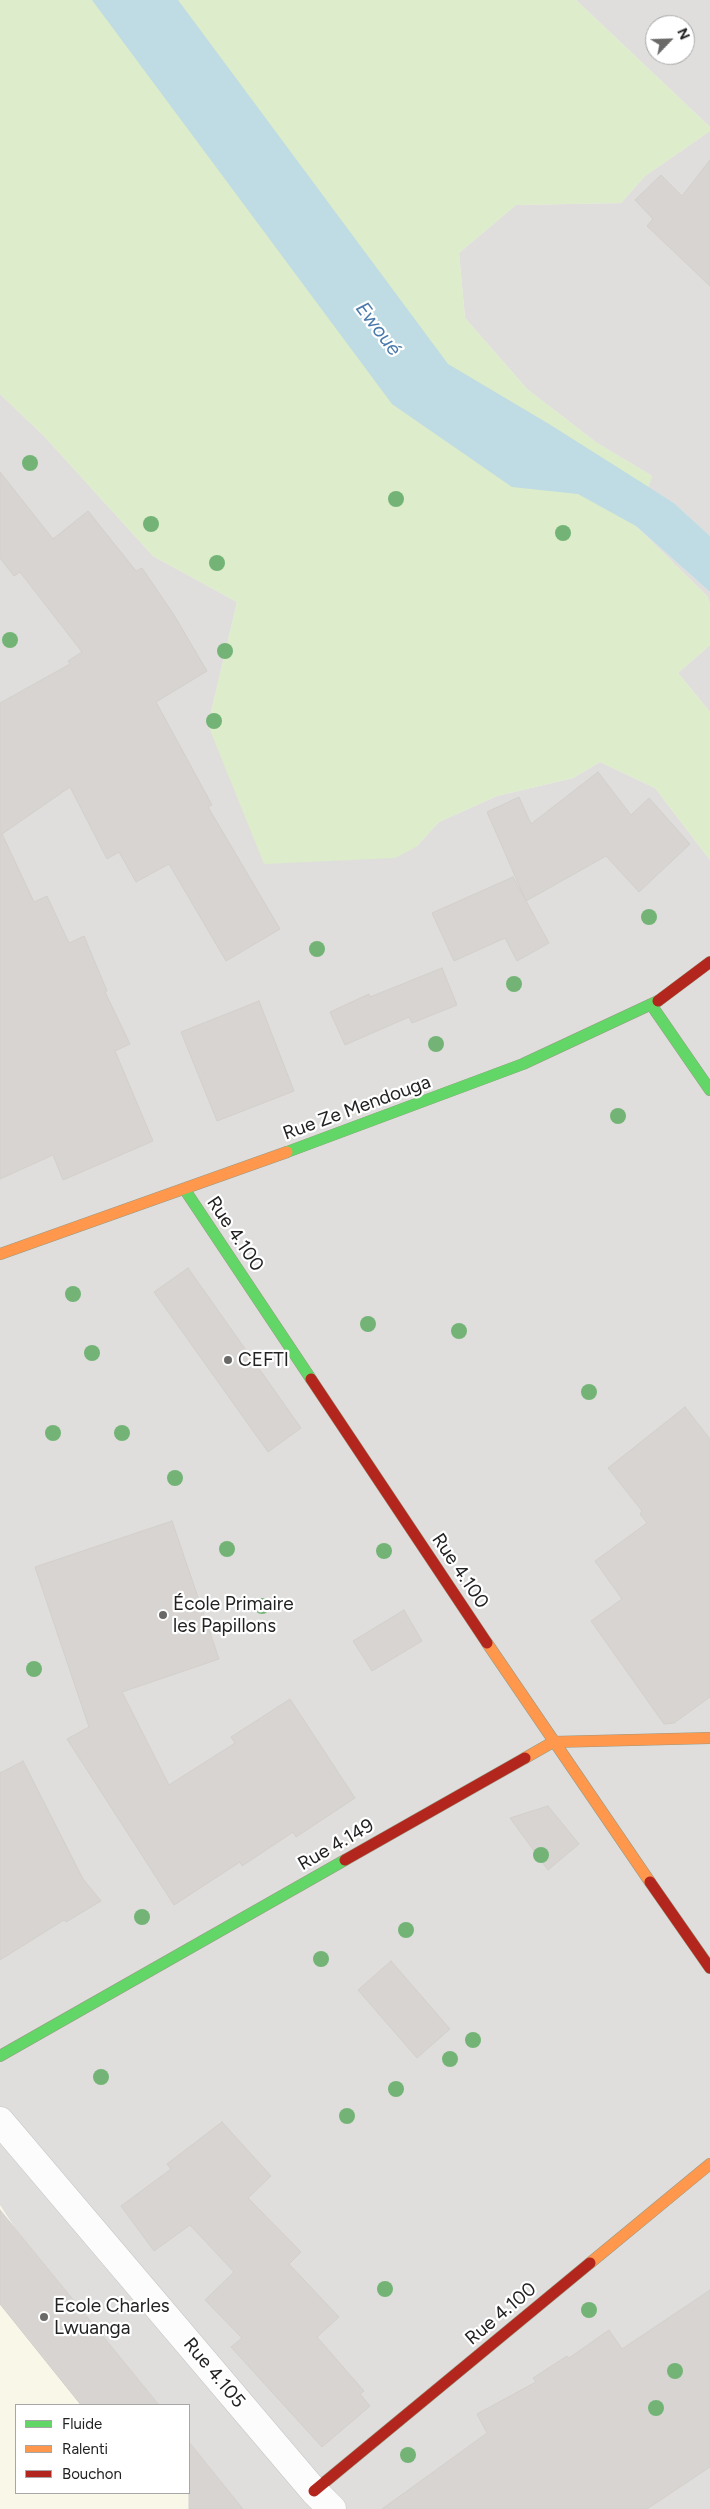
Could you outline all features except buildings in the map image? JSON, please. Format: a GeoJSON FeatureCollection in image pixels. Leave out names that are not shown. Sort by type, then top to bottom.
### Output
{"type":"FeatureCollection","features":[{"type":"Feature","properties":{"kind":"street","name":"Rue Ze Mendouga"},"geometry":{"type":"LineString","coordinates":[[0,1254],[184,1190],[523,1064],[652,1006],[710,962]]}},
{"type":"Feature","properties":{"kind":"street"},"geometry":{"type":"LineString","coordinates":[[652,1006],[710,1090]]}},
{"type":"Feature","properties":{"kind":"street","name":"Rue 4.100"},"geometry":{"type":"LineString","coordinates":[[184,1190],[553,1742],[710,1968]]}},
{"type":"Feature","properties":{"kind":"street","name":"Rue 4.149"},"geometry":{"type":"LineString","coordinates":[[0,2056],[553,1742],[710,1738]]}},
{"type":"Feature","properties":{"kind":"street","name":"Rue 4.105"},"geometry":{"type":"LineString","coordinates":[[0,2121],[323,2500]]}},
{"type":"Feature","properties":{"kind":"street","name":"Rue 4.100"},"geometry":{"type":"LineString","coordinates":[[323,2500],[710,2164]]}},
{"type":"Feature","properties":{"kind":"shaded area"},"geometry":{"type":"Polygon","coordinates":[[[576,0],[710,0],[710,127],[576,0]]]}},
{"type":"Feature","properties":{"kind":"shaded area"},"geometry":{"type":"Polygon","coordinates":[[[710,131],[710,536],[674,503],[648,487],[652,476],[597,443],[527,389],[465,318],[459,253],[516,205],[621,203],[645,176],[710,131]]]}},
{"type":"Feature","properties":{"kind":"shaded area"},"geometry":{"type":"Polygon","coordinates":[[[0,394],[44,436],[153,556],[237,602],[208,725],[416,847],[439,822],[497,796],[573,778],[600,762],[655,788],[710,860],[710,2509],[0,2509],[0,394]]]}},
{"type":"Feature","properties":{"kind":"shaded area"},"geometry":{"type":"Polygon","coordinates":[[[636,526],[710,592],[710,604],[707,596],[636,526]]]}},
{"type":"Feature","properties":{"kind":"shaded area"},"geometry":{"type":"Polygon","coordinates":[[[710,645],[710,712],[678,673],[710,645]]]}},
{"type":"Feature","properties":{"kind":"shaded area","name":"Ecole Charles Lwuanga"},"geometry":{"type":"Polygon","coordinates":[[[0,2205],[15,2228],[158,2404],[15,2404],[15,2494],[190,2494],[190,2443],[243,2509],[0,2509],[0,2205]]]}},
{"type":"Feature","properties":{"kind":"green space"},"geometry":{"type":"Polygon","coordinates":[[[0,0],[576,0],[710,127],[710,131],[645,176],[621,203],[516,205],[459,253],[465,318],[527,389],[597,443],[652,476],[636,526],[707,596],[710,604],[710,645],[678,673],[710,712],[710,860],[655,788],[600,762],[573,778],[497,796],[439,822],[416,847],[395,858],[264,864],[208,725],[237,602],[153,556],[44,436],[0,394],[0,0]]]}},
{"type":"Feature","properties":{"kind":"water","name":"Ewoué"},"geometry":{"type":"Polygon","coordinates":[[[92,0],[178,0],[448,364],[549,424],[674,503],[710,536],[710,592],[636,526],[578,494],[512,487],[392,404],[92,0]]]}},
{"type":"Feature","properties":{"kind":"traffic: fast"},"geometry":{"type":"LineString","coordinates":[[287,1152],[523,1064],[658,1001]]}},
{"type":"Feature","properties":{"kind":"traffic: fast"},"geometry":{"type":"LineString","coordinates":[[652,1006],[710,1090]]}},
{"type":"Feature","properties":{"kind":"traffic: fast"},"geometry":{"type":"LineString","coordinates":[[185,1190],[311,1379]]}},
{"type":"Feature","properties":{"kind":"traffic: fast"},"geometry":{"type":"LineString","coordinates":[[0,2056],[345,1860]]}},
{"type":"Feature","properties":{"kind":"traffic: slow"},"geometry":{"type":"LineString","coordinates":[[0,1254],[287,1152]]}},
{"type":"Feature","properties":{"kind":"traffic: slow"},"geometry":{"type":"LineString","coordinates":[[487,1643],[650,1882]]}},
{"type":"Feature","properties":{"kind":"traffic: slow"},"geometry":{"type":"LineString","coordinates":[[525,1758],[553,1742],[710,1738]]}},
{"type":"Feature","properties":{"kind":"traffic: slow"},"geometry":{"type":"LineString","coordinates":[[590,2263],[710,2164]]}},
{"type":"Feature","properties":{"kind":"traffic: jam"},"geometry":{"type":"LineString","coordinates":[[658,1001],[710,962]]}},
{"type":"Feature","properties":{"kind":"traffic: jam"},"geometry":{"type":"LineString","coordinates":[[311,1379],[487,1643]]}},
{"type":"Feature","properties":{"kind":"traffic: jam"},"geometry":{"type":"LineString","coordinates":[[345,1860],[525,1758]]}},
{"type":"Feature","properties":{"kind":"traffic: jam"},"geometry":{"type":"LineString","coordinates":[[650,1882],[710,1968]]}},
{"type":"Feature","properties":{"kind":"traffic: jam"},"geometry":{"type":"LineString","coordinates":[[314,2491],[590,2263]]}},
{"type":"Feature","properties":{"kind":"place","name":"CEFTI"},"geometry":{"type":"Point","coordinates":[228,1360]}},
{"type":"Feature","properties":{"kind":"place","name":"École Primaire les Papillons"},"geometry":{"type":"Point","coordinates":[163,1615]}},
{"type":"Feature","properties":{"kind":"place","name":"Ecole Charles Lwuanga"},"geometry":{"type":"Point","coordinates":[44,2317]}}]}
